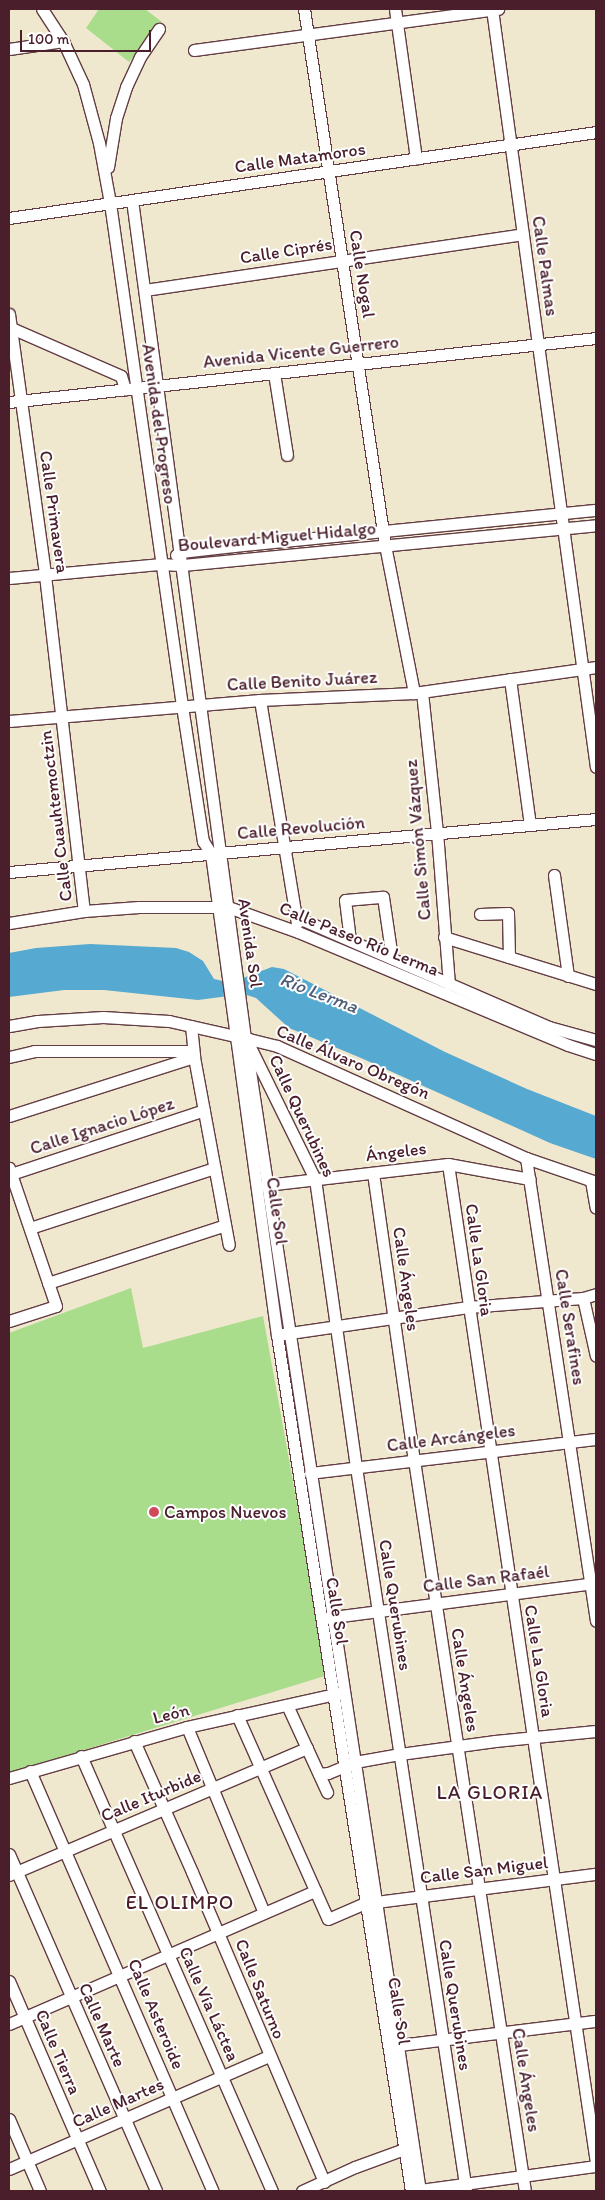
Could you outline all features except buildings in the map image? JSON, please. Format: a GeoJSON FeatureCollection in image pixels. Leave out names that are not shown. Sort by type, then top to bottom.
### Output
{"type":"FeatureCollection","features":[{"type":"Feature","properties":{"kind":"street","name":"Avenida del Progreso"},"geometry":{"type":"LineString","coordinates":[[42,9],[63,41],[83,84],[100,143],[110,203],[131,388],[161,564],[203,841],[215,854]]}},
{"type":"Feature","properties":{"kind":"street","name":"Calle Nogal"},"geometry":{"type":"LineString","coordinates":[[304,9],[385,545]]}},
{"type":"Feature","properties":{"kind":"street"},"geometry":{"type":"LineString","coordinates":[[395,9],[416,159]]}},
{"type":"Feature","properties":{"kind":"street"},"geometry":{"type":"LineString","coordinates":[[194,50],[397,24],[494,9]]}},
{"type":"Feature","properties":{"kind":"street","name":"Calle Palmas"},"geometry":{"type":"LineString","coordinates":[[494,9],[510,146],[596,767]]}},
{"type":"Feature","properties":{"kind":"street"},"geometry":{"type":"LineString","coordinates":[[107,184],[109,151],[116,118],[137,64],[158,29]]}},
{"type":"Feature","properties":{"kind":"street"},"geometry":{"type":"LineString","coordinates":[[9,49],[63,41]]}},
{"type":"Feature","properties":{"kind":"street","name":"Calle Matamoros"},"geometry":{"type":"LineString","coordinates":[[9,218],[596,132]]}},
{"type":"Feature","properties":{"kind":"street","name":"Avenida del Progreso"},"geometry":{"type":"LineString","coordinates":[[132,200],[183,565],[215,854]]}},
{"type":"Feature","properties":{"kind":"street","name":"Calle Ciprés"},"geometry":{"type":"LineString","coordinates":[[145,290],[523,234]]}},
{"type":"Feature","properties":{"kind":"street","name":"Calle Primavera"},"geometry":{"type":"LineString","coordinates":[[9,314],[45,575],[62,716]]}},
{"type":"Feature","properties":{"kind":"street"},"geometry":{"type":"LineString","coordinates":[[10,328],[121,376],[131,388]]}},
{"type":"Feature","properties":{"kind":"street","name":"Avenida Vicente Guerrero"},"geometry":{"type":"LineString","coordinates":[[9,402],[596,338]]}},
{"type":"Feature","properties":{"kind":"street"},"geometry":{"type":"LineString","coordinates":[[274,373],[287,455]]}},
{"type":"Feature","properties":{"kind":"street","name":"Boulevard Miguel Hidalgo"},"geometry":{"type":"LineString","coordinates":[[161,564],[181,552],[596,510]]}},
{"type":"Feature","properties":{"kind":"street","name":"Boulevard Miguel Hidalgo"},"geometry":{"type":"LineString","coordinates":[[161,564],[183,565],[596,525]]}},
{"type":"Feature","properties":{"kind":"street","name":"Calle Simón Vázquez"},"geometry":{"type":"LineString","coordinates":[[385,545],[418,692],[437,832],[449,985]]}},
{"type":"Feature","properties":{"kind":"street"},"geometry":{"type":"LineString","coordinates":[[9,578],[161,564]]}},
{"type":"Feature","properties":{"kind":"street","name":"Calle Benito Juárez"},"geometry":{"type":"LineString","coordinates":[[9,721],[199,704],[418,692],[596,666]]}},
{"type":"Feature","properties":{"kind":"street"},"geometry":{"type":"LineString","coordinates":[[510,679],[530,826]]}},
{"type":"Feature","properties":{"kind":"street"},"geometry":{"type":"LineString","coordinates":[[260,700],[296,920],[350,940],[449,985],[550,1027],[596,1040]]}},
{"type":"Feature","properties":{"kind":"street","name":"Calle Cuauhtemoctzin"},"geometry":{"type":"LineString","coordinates":[[62,716],[84,911]]}},
{"type":"Feature","properties":{"kind":"street","name":"Calle Revolución"},"geometry":{"type":"LineString","coordinates":[[9,872],[596,819]]}},
{"type":"Feature","properties":{"kind":"street","name":"Avenida Sol"},"geometry":{"type":"LineString","coordinates":[[215,854],[240,1031]]}},
{"type":"Feature","properties":{"kind":"street"},"geometry":{"type":"LineString","coordinates":[[554,875],[568,976]]}},
{"type":"Feature","properties":{"kind":"street"},"geometry":{"type":"LineString","coordinates":[[350,940],[346,900],[383,897],[392,958]]}},
{"type":"Feature","properties":{"kind":"street","name":"Calle Paseo Río Lerma"},"geometry":{"type":"LineString","coordinates":[[9,923],[84,911],[139,907],[223,906],[298,932],[568,1045],[596,1054]]}},
{"type":"Feature","properties":{"kind":"street"},"geometry":{"type":"LineString","coordinates":[[480,914],[508,913],[509,957]]}},
{"type":"Feature","properties":{"kind":"street"},"geometry":{"type":"LineString","coordinates":[[444,937],[596,984]]}},
{"type":"Feature","properties":{"kind":"street","name":"Calle Álvaro Obregón"},"geometry":{"type":"LineString","coordinates":[[9,1026],[38,1021],[103,1017],[169,1021],[191,1026],[240,1031],[526,1158],[593,1181]]}},
{"type":"Feature","properties":{"kind":"street"},"geometry":{"type":"LineString","coordinates":[[191,1026],[194,1054],[229,1245]]}},
{"type":"Feature","properties":{"kind":"street","name":"Calle Querubines"},"geometry":{"type":"LineString","coordinates":[[240,1031],[315,1179],[335,1326],[465,2187]]}},
{"type":"Feature","properties":{"kind":"street","name":"Calle Sol"},"geometry":{"type":"LineString","coordinates":[[240,1031],[266,1185],[310,1473],[326,1618]]}},
{"type":"Feature","properties":{"kind":"street","name":"Calle Sol"},"geometry":{"type":"LineString","coordinates":[[240,1031],[277,1335],[326,1618],[392,2046],[417,2191]]}},
{"type":"Feature","properties":{"kind":"street"},"geometry":{"type":"LineString","coordinates":[[9,1057],[34,1051],[194,1054]]}},
{"type":"Feature","properties":{"kind":"street"},"geometry":{"type":"LineString","coordinates":[[9,1116],[194,1054]]}},
{"type":"Feature","properties":{"kind":"street","name":"Calle Ignacio López"},"geometry":{"type":"LineString","coordinates":[[10,1171],[204,1110]]}},
{"type":"Feature","properties":{"kind":"street","name":"Calle Serafines"},"geometry":{"type":"LineString","coordinates":[[526,1158],[594,1583],[596,1621]]}},
{"type":"Feature","properties":{"kind":"street","name":"Ángeles"},"geometry":{"type":"LineString","coordinates":[[266,1185],[448,1164],[530,1179]]}},
{"type":"Feature","properties":{"kind":"street","name":"Calle La Gloria"},"geometry":{"type":"LineString","coordinates":[[448,1164],[596,2164]]}},
{"type":"Feature","properties":{"kind":"street"},"geometry":{"type":"LineString","coordinates":[[30,1228],[215,1168]]}},
{"type":"Feature","properties":{"kind":"street"},"geometry":{"type":"LineString","coordinates":[[9,1321],[56,1306],[30,1228],[14,1199],[10,1171]]}},
{"type":"Feature","properties":{"kind":"street","name":"Calle Ángeles"},"geometry":{"type":"LineString","coordinates":[[374,1172],[414,1460],[525,2191]]}},
{"type":"Feature","properties":{"kind":"street"},"geometry":{"type":"LineString","coordinates":[[593,1181],[596,1208]]}},
{"type":"Feature","properties":{"kind":"street"},"geometry":{"type":"LineString","coordinates":[[48,1283],[225,1225]]}},
{"type":"Feature","properties":{"kind":"street"},"geometry":{"type":"LineString","coordinates":[[277,1335],[468,1307],[583,1298],[596,1294]]}},
{"type":"Feature","properties":{"kind":"street"},"geometry":{"type":"LineString","coordinates":[[583,1298],[596,1356]]}},
{"type":"Feature","properties":{"kind":"street","name":"Calle Arcángeles"},"geometry":{"type":"LineString","coordinates":[[310,1473],[596,1439]]}},
{"type":"Feature","properties":{"kind":"street","name":"Calle San Rafaél"},"geometry":{"type":"LineString","coordinates":[[326,1618],[594,1583]]}},
{"type":"Feature","properties":{"kind":"street","name":"León"},"geometry":{"type":"LineString","coordinates":[[9,1778],[187,1727],[338,1693]]}},
{"type":"Feature","properties":{"kind":"street"},"geometry":{"type":"LineString","coordinates":[[287,1705],[327,1792]]}},
{"type":"Feature","properties":{"kind":"street"},"geometry":{"type":"LineString","coordinates":[[9,2024],[315,1891],[237,1715]]}},
{"type":"Feature","properties":{"kind":"street"},"geometry":{"type":"LineString","coordinates":[[187,1727],[264,1913]]}},
{"type":"Feature","properties":{"kind":"street"},"geometry":{"type":"LineString","coordinates":[[320,1774],[326,1774],[349,1764],[400,1754],[596,1731]]}},
{"type":"Feature","properties":{"kind":"street","name":"Calle Saturno"},"geometry":{"type":"LineString","coordinates":[[134,1741],[324,2182]]}},
{"type":"Feature","properties":{"kind":"street","name":"Calle Iturbide"},"geometry":{"type":"LineString","coordinates":[[13,1874],[307,1748]]}},
{"type":"Feature","properties":{"kind":"street","name":"Calle Vía Láctea"},"geometry":{"type":"LineString","coordinates":[[81,1756],[272,2191]]}},
{"type":"Feature","properties":{"kind":"street","name":"Calle Asteroide"},"geometry":{"type":"LineString","coordinates":[[30,1771],[214,2191]]}},
{"type":"Feature","properties":{"kind":"street","name":"Calle Marte"},"geometry":{"type":"LineString","coordinates":[[9,1854],[13,1874],[71,1997],[156,2191]]}},
{"type":"Feature","properties":{"kind":"street","name":"Calle San Miguel"},"geometry":{"type":"LineString","coordinates":[[315,1891],[328,1919],[370,1903],[596,1874]]}},
{"type":"Feature","properties":{"kind":"street","name":"Calle Tierra"},"geometry":{"type":"LineString","coordinates":[[9,1981],[100,2191]]}},
{"type":"Feature","properties":{"kind":"street"},"geometry":{"type":"LineString","coordinates":[[392,2046],[596,2021]]}},
{"type":"Feature","properties":{"kind":"street","name":"Calle Sol"},"geometry":{"type":"LineString","coordinates":[[392,2046],[404,2150],[417,2191]]}},
{"type":"Feature","properties":{"kind":"street","name":"Calle Martes"},"geometry":{"type":"LineString","coordinates":[[9,2169],[269,2056]]}},
{"type":"Feature","properties":{"kind":"street"},"geometry":{"type":"LineString","coordinates":[[9,2119],[40,2191]]}},
{"type":"Feature","properties":{"kind":"street"},"geometry":{"type":"LineString","coordinates":[[302,2191],[363,2164],[404,2150]]}},
{"type":"Feature","properties":{"kind":"street"},"geometry":{"type":"LineString","coordinates":[[417,2191],[465,2187],[522,2175],[596,2164]]}},
{"type":"Feature","properties":{"kind":"green space"},"geometry":{"type":"Polygon","coordinates":[[[99,9],[145,9],[162,22],[129,62],[86,28],[99,9]]]}},
{"type":"Feature","properties":{"kind":"green space","name":"Campos Nuevos"},"geometry":{"type":"Polygon","coordinates":[[[131,1288],[143,1348],[263,1316],[328,1675],[9,1773],[9,1333],[131,1288]]]}},
{"type":"Feature","properties":{"kind":"water","name":"Río Lerma"},"geometry":{"type":"Polygon","coordinates":[[[90,944],[176,948],[189,952],[203,961],[214,979],[223,981],[243,978],[272,967],[284,969],[445,1052],[527,1089],[596,1116],[596,1159],[550,1143],[361,1058],[289,1028],[256,998],[244,994],[198,1000],[104,990],[64,990],[9,997],[9,953],[36,948],[90,944]]]}},
{"type":"Feature","properties":{"kind":"place","name":"Campos Nuevos"},"geometry":{"type":"Point","coordinates":[154,1512]}},
{"type":"Feature","properties":{"kind":"district","name":"LA GLORIA"},"geometry":{"type":"Point","coordinates":[490,1792]}},
{"type":"Feature","properties":{"kind":"district","name":"EL OLIMPO"},"geometry":{"type":"Point","coordinates":[180,1902]}}]}
